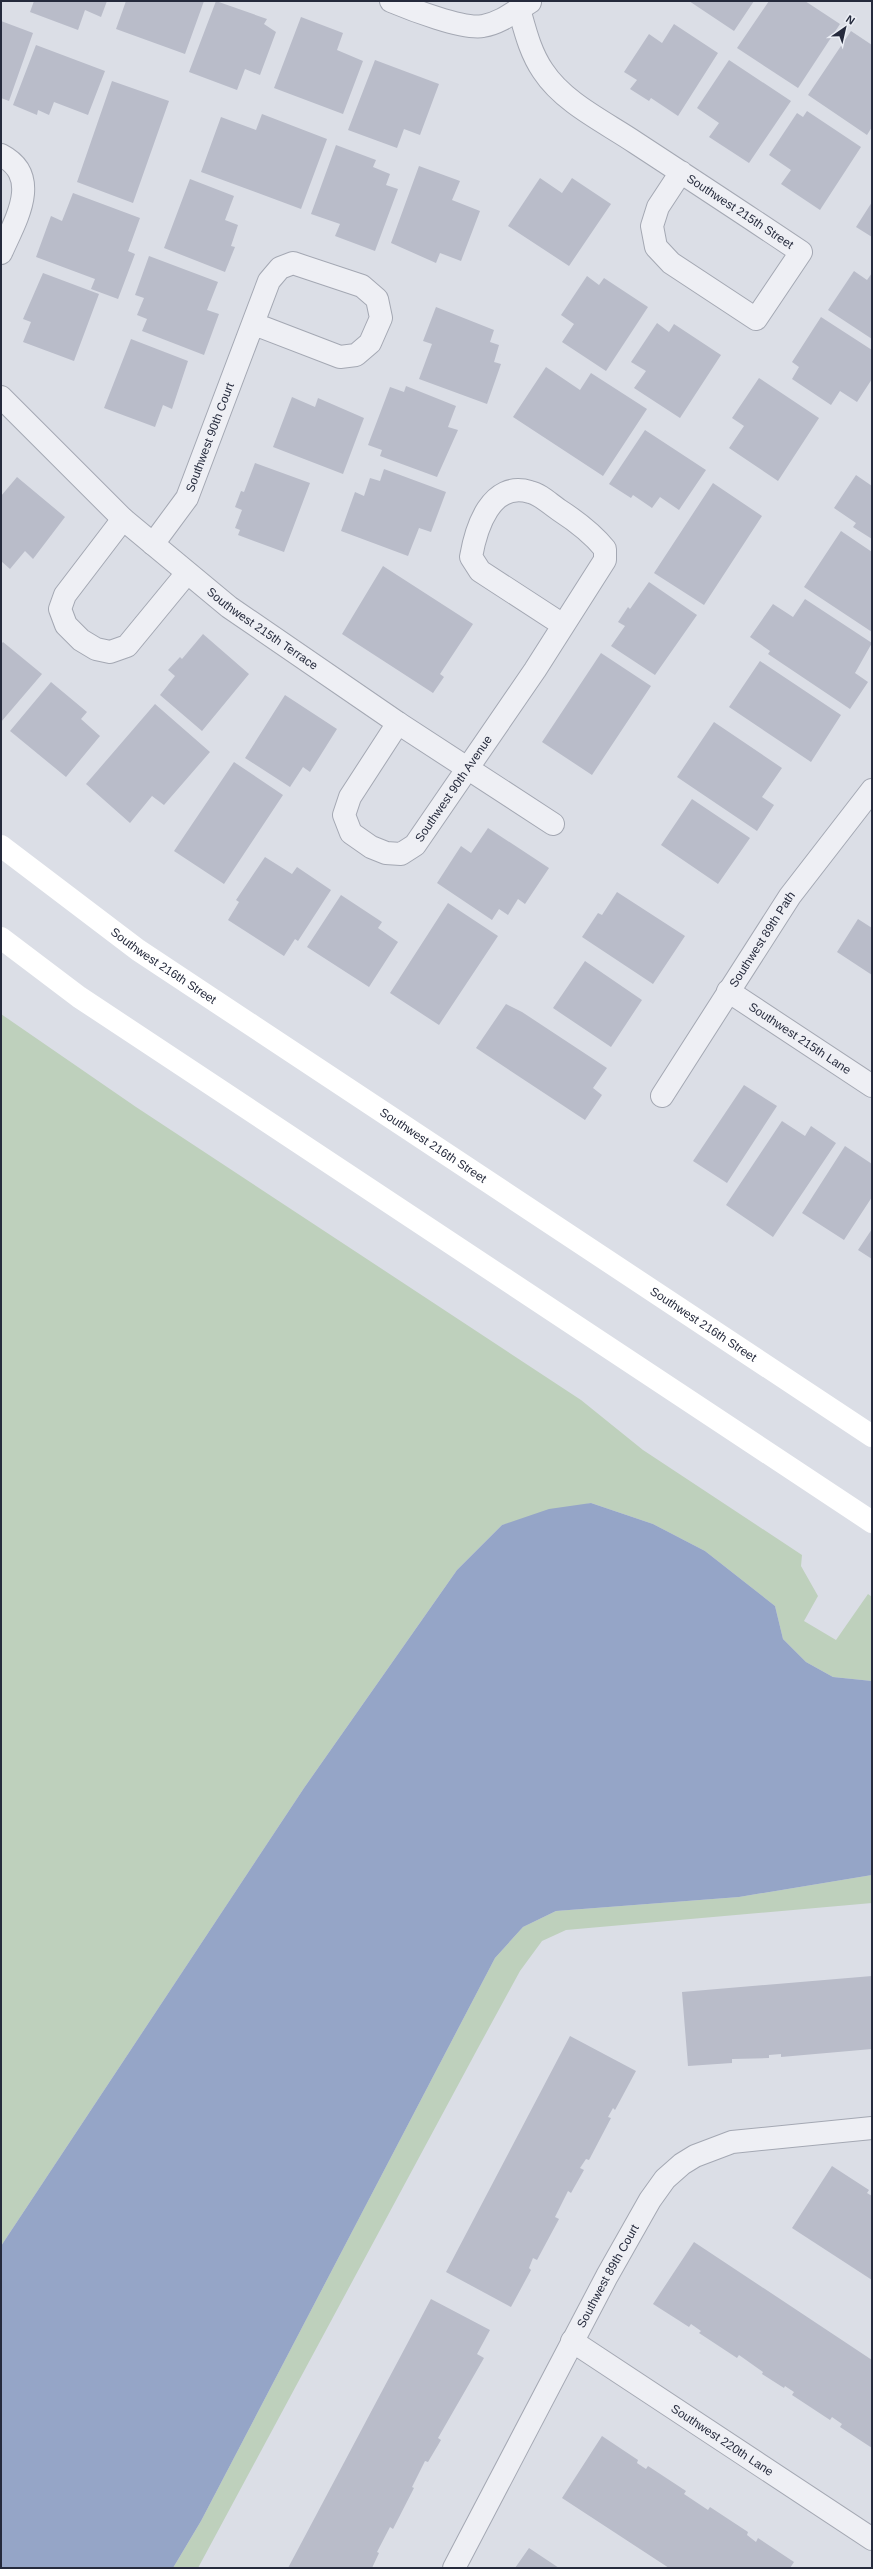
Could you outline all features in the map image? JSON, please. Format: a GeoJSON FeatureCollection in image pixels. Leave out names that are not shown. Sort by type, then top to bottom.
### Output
{"type":"FeatureCollection","features":[{"type":"Feature","properties":{"kind":"street","name":"Southwest 215th Street"},"geometry":{"type":"LineString","coordinates":[[391,1],[461,24],[482,26],[502,20],[525,5],[530,46],[543,71],[562,94],[681,172],[801,252],[756,319],[671,263],[656,247],[652,226],[658,207],[681,172]]}},
{"type":"Feature","properties":{"kind":"street"},"geometry":{"type":"LineString","coordinates":[[1,155],[15,164],[22,176],[23,196],[19,214],[1,253]]}},
{"type":"Feature","properties":{"kind":"street","name":"Southwest 90th Court"},"geometry":{"type":"LineString","coordinates":[[152,544],[187,498],[270,281],[280,268],[294,263],[362,286],[377,299],[380,318],[370,343],[356,354],[340,357],[254,324]]}},
{"type":"Feature","properties":{"kind":"street","name":"Southwest 215th Terrace"},"geometry":{"type":"LineString","coordinates":[[1,397],[123,519],[229,607],[398,723],[553,824]]}},
{"type":"Feature","properties":{"kind":"street","name":"Southwest 90th Avenue"},"geometry":{"type":"LineString","coordinates":[[398,723],[350,797],[344,815],[351,833],[371,848],[386,853],[401,854],[415,845],[563,626],[605,560],[606,549],[595,536],[577,522],[531,492],[511,490],[496,498],[485,512],[474,538],[471,557],[480,571],[563,626]]}},
{"type":"Feature","properties":{"kind":"street"},"geometry":{"type":"LineString","coordinates":[[123,519],[65,594],[60,609],[66,625],[82,640],[96,648],[110,652],[127,646],[187,573]]}},
{"type":"Feature","properties":{"kind":"street","name":"Southwest 89th Path"},"geometry":{"type":"LineString","coordinates":[[662,1096],[790,896],[872,790]]}},
{"type":"Feature","properties":{"kind":"street","name":"Southwest 216th Street"},"geometry":{"type":"LineString","coordinates":[[1,846],[138,950],[872,1436]]}},
{"type":"Feature","properties":{"kind":"street"},"geometry":{"type":"LineString","coordinates":[[1,938],[79,997],[872,1522]]}},
{"type":"Feature","properties":{"kind":"street","name":"Southwest 215th Lane"},"geometry":{"type":"LineString","coordinates":[[728,992],[872,1086]]}},
{"type":"Feature","properties":{"kind":"street","name":"Southwest 89th Court"},"geometry":{"type":"LineString","coordinates":[[454,2568],[572,2340],[650,2200],[665,2179],[682,2164],[710,2150],[732,2142],[872,2128]]}},
{"type":"Feature","properties":{"kind":"street","name":"Southwest 220th Lane"},"geometry":{"type":"LineString","coordinates":[[572,2340],[872,2539]]}},
{"type":"Feature","properties":{"kind":"green space"},"geometry":{"type":"Polygon","coordinates":[[[1,1014],[136,1107],[581,1400],[643,1450],[802,1555],[801,1566],[818,1596],[804,1621],[836,1640],[868,1594],[872,1597],[872,1681],[833,1677],[806,1662],[783,1639],[775,1606],[705,1551],[653,1524],[591,1503],[502,1525],[457,1570],[304,1788],[1,2246],[1,1014]]]}},
{"type":"Feature","properties":{"kind":"green space"},"geometry":{"type":"Polygon","coordinates":[[[872,1875],[872,1903],[566,1930],[542,1941],[520,1971],[198,2568],[173,2568],[201,2521],[495,1958],[523,1927],[556,1911],[739,1897],[872,1875]]]}},
{"type":"Feature","properties":{"kind":"water"},"geometry":{"type":"Polygon","coordinates":[[[591,1503],[653,1524],[705,1551],[775,1606],[783,1639],[806,1662],[833,1677],[872,1681],[872,1875],[739,1897],[556,1911],[523,1927],[495,1958],[201,2521],[173,2568],[1,2568],[1,2246],[304,1788],[457,1570],[502,1525],[549,1509],[591,1503]]]}},
{"type":"Feature","properties":{"kind":"building"},"geometry":{"type":"Polygon","coordinates":[[[34,1],[107,1],[101,17],[85,10],[78,30],[30,12],[34,1]]]}},
{"type":"Feature","properties":{"kind":"building"},"geometry":{"type":"Polygon","coordinates":[[[126,1],[204,1],[185,54],[116,29],[126,1]]]}},
{"type":"Feature","properties":{"kind":"building"},"geometry":{"type":"Polygon","coordinates":[[[216,1],[267,19],[264,24],[276,32],[260,75],[245,69],[237,90],[189,72],[216,1]]]}},
{"type":"Feature","properties":{"kind":"building"},"geometry":{"type":"Polygon","coordinates":[[[689,1],[754,1],[734,31],[689,1]]]}},
{"type":"Feature","properties":{"kind":"building"},"geometry":{"type":"Polygon","coordinates":[[[769,1],[805,1],[840,24],[798,88],[737,48],[769,1]]]}},
{"type":"Feature","properties":{"kind":"building"},"geometry":{"type":"Polygon","coordinates":[[[301,17],[343,33],[337,50],[363,61],[343,114],[274,88],[301,17]]]}},
{"type":"Feature","properties":{"kind":"building"},"geometry":{"type":"Polygon","coordinates":[[[1,21],[33,33],[9,101],[1,98],[1,21]]]}},
{"type":"Feature","properties":{"kind":"building"},"geometry":{"type":"Polygon","coordinates":[[[674,24],[718,53],[678,116],[651,98],[649,101],[630,89],[637,80],[624,72],[649,34],[662,43],[674,24]]]}},
{"type":"Feature","properties":{"kind":"building"},"geometry":{"type":"Polygon","coordinates":[[[851,31],[872,45],[872,127],[867,135],[808,95],[851,31]]]}},
{"type":"Feature","properties":{"kind":"building"},"geometry":{"type":"Polygon","coordinates":[[[36,45],[105,71],[88,115],[54,102],[49,115],[38,110],[37,115],[13,105],[36,45]]]}},
{"type":"Feature","properties":{"kind":"building"},"geometry":{"type":"Polygon","coordinates":[[[375,60],[439,84],[420,135],[404,129],[397,148],[348,130],[375,60]]]}},
{"type":"Feature","properties":{"kind":"building"},"geometry":{"type":"Polygon","coordinates":[[[729,60],[791,101],[749,163],[709,137],[719,123],[697,108],[729,60]]]}},
{"type":"Feature","properties":{"kind":"building"},"geometry":{"type":"Polygon","coordinates":[[[112,81],[169,101],[133,203],[77,182],[112,81]]]}},
{"type":"Feature","properties":{"kind":"building"},"geometry":{"type":"Polygon","coordinates":[[[807,111],[861,147],[820,210],[781,184],[791,170],[769,155],[797,113],[803,117],[807,111]]]}},
{"type":"Feature","properties":{"kind":"building"},"geometry":{"type":"Polygon","coordinates":[[[262,114],[327,139],[301,209],[201,172],[221,117],[256,130],[262,114]]]}},
{"type":"Feature","properties":{"kind":"building"},"geometry":{"type":"Polygon","coordinates":[[[336,145],[376,160],[373,167],[390,174],[386,185],[398,189],[375,251],[335,236],[340,224],[311,214],[336,145]]]}},
{"type":"Feature","properties":{"kind":"building"},"geometry":{"type":"Polygon","coordinates":[[[419,166],[460,181],[452,200],[480,211],[461,261],[440,253],[436,263],[391,243],[419,166]]]}},
{"type":"Feature","properties":{"kind":"building"},"geometry":{"type":"Polygon","coordinates":[[[540,178],[562,193],[572,178],[611,204],[569,266],[508,226],[540,178]]]}},
{"type":"Feature","properties":{"kind":"building"},"geometry":{"type":"Polygon","coordinates":[[[190,179],[234,196],[225,220],[238,225],[231,246],[235,247],[225,272],[164,248],[190,179]]]}},
{"type":"Feature","properties":{"kind":"building"},"geometry":{"type":"Polygon","coordinates":[[[73,193],[140,218],[128,251],[135,254],[118,299],[91,289],[95,279],[36,257],[51,216],[62,221],[73,193]]]}},
{"type":"Feature","properties":{"kind":"building"},"geometry":{"type":"Polygon","coordinates":[[[872,202],[872,237],[856,227],[872,202]]]}},
{"type":"Feature","properties":{"kind":"building"},"geometry":{"type":"Polygon","coordinates":[[[149,256],[218,282],[207,310],[219,314],[204,355],[142,331],[147,319],[137,315],[144,298],[135,295],[149,256]]]}},
{"type":"Feature","properties":{"kind":"building"},"geometry":{"type":"Polygon","coordinates":[[[854,271],[867,280],[872,273],[872,339],[828,310],[854,271]]]}},
{"type":"Feature","properties":{"kind":"building"},"geometry":{"type":"Polygon","coordinates":[[[43,273],[99,294],[74,361],[23,342],[31,322],[23,319],[43,273]]]}},
{"type":"Feature","properties":{"kind":"building"},"geometry":{"type":"Polygon","coordinates":[[[587,276],[599,285],[604,278],[648,307],[606,371],[562,342],[574,324],[561,315],[587,276]]]}},
{"type":"Feature","properties":{"kind":"building"},"geometry":{"type":"Polygon","coordinates":[[[436,307],[494,330],[490,342],[499,345],[494,362],[501,364],[487,404],[419,379],[432,344],[423,341],[436,307]]]}},
{"type":"Feature","properties":{"kind":"building"},"geometry":{"type":"Polygon","coordinates":[[[821,317],[872,350],[872,379],[857,402],[840,391],[831,405],[792,379],[799,367],[792,362],[821,317]]]}},
{"type":"Feature","properties":{"kind":"building"},"geometry":{"type":"Polygon","coordinates":[[[657,323],[669,332],[674,324],[721,355],[680,418],[634,388],[646,371],[631,362],[657,323]]]}},
{"type":"Feature","properties":{"kind":"building"},"geometry":{"type":"Polygon","coordinates":[[[131,339],[188,361],[172,409],[163,405],[155,427],[104,408],[131,339]]]}},
{"type":"Feature","properties":{"kind":"building"},"geometry":{"type":"Polygon","coordinates":[[[546,367],[580,390],[591,373],[647,409],[603,476],[513,417],[546,367]]]}},
{"type":"Feature","properties":{"kind":"building"},"geometry":{"type":"Polygon","coordinates":[[[759,378],[819,418],[778,481],[729,448],[744,426],[732,418],[759,378]]]}},
{"type":"Feature","properties":{"kind":"building"},"geometry":{"type":"Polygon","coordinates":[[[406,386],[456,406],[448,427],[458,430],[437,477],[380,456],[382,450],[368,445],[390,387],[404,392],[406,386]]]}},
{"type":"Feature","properties":{"kind":"building"},"geometry":{"type":"Polygon","coordinates":[[[292,397],[315,407],[318,398],[364,418],[343,474],[273,447],[292,397]]]}},
{"type":"Feature","properties":{"kind":"building"},"geometry":{"type":"Polygon","coordinates":[[[645,430],[706,470],[679,510],[660,497],[652,508],[633,495],[631,498],[609,484],[645,430]]]}},
{"type":"Feature","properties":{"kind":"building"},"geometry":{"type":"Polygon","coordinates":[[[255,463],[310,483],[284,552],[238,535],[240,530],[235,528],[242,510],[235,507],[241,491],[244,492],[255,463]]]}},
{"type":"Feature","properties":{"kind":"building"},"geometry":{"type":"Polygon","coordinates":[[[384,469],[446,492],[431,532],[419,528],[408,556],[341,531],[355,492],[364,496],[370,478],[380,481],[384,469]]]}},
{"type":"Feature","properties":{"kind":"building"},"geometry":{"type":"Polygon","coordinates":[[[856,475],[872,486],[872,539],[853,527],[856,523],[834,508],[856,475]]]}},
{"type":"Feature","properties":{"kind":"building"},"geometry":{"type":"Polygon","coordinates":[[[17,477],[65,517],[33,559],[25,551],[10,569],[1,561],[1,496],[17,477]]]}},
{"type":"Feature","properties":{"kind":"building"},"geometry":{"type":"Polygon","coordinates":[[[713,483],[762,516],[704,605],[654,573],[713,483]]]}},
{"type":"Feature","properties":{"kind":"building"},"geometry":{"type":"Polygon","coordinates":[[[841,531],[872,552],[872,632],[804,587],[841,531]]]}},
{"type":"Feature","properties":{"kind":"building"},"geometry":{"type":"Polygon","coordinates":[[[383,566],[473,624],[440,674],[444,677],[433,693],[342,634],[383,566]]]}},
{"type":"Feature","properties":{"kind":"building"},"geometry":{"type":"Polygon","coordinates":[[[649,582],[697,615],[655,675],[611,646],[625,626],[618,622],[628,607],[630,609],[649,582]]]}},
{"type":"Feature","properties":{"kind":"building"},"geometry":{"type":"Polygon","coordinates":[[[805,599],[872,643],[855,673],[868,682],[850,709],[768,654],[770,651],[750,637],[773,604],[793,617],[805,599]]]}},
{"type":"Feature","properties":{"kind":"building"},"geometry":{"type":"Polygon","coordinates":[[[203,634],[249,674],[202,731],[160,695],[175,676],[168,670],[180,657],[182,659],[203,634]]]}},
{"type":"Feature","properties":{"kind":"building"},"geometry":{"type":"Polygon","coordinates":[[[3,642],[42,674],[1,722],[1,644],[3,642]]]}},
{"type":"Feature","properties":{"kind":"building"},"geometry":{"type":"Polygon","coordinates":[[[601,653],[651,686],[592,775],[542,742],[601,653]]]}},
{"type":"Feature","properties":{"kind":"building"},"geometry":{"type":"Polygon","coordinates":[[[760,661],[841,715],[811,762],[729,707],[760,661]]]}},
{"type":"Feature","properties":{"kind":"building"},"geometry":{"type":"Polygon","coordinates":[[[51,682],[87,712],[81,719],[100,736],[66,777],[10,731],[51,682]]]}},
{"type":"Feature","properties":{"kind":"building"},"geometry":{"type":"Polygon","coordinates":[[[285,695],[337,729],[310,772],[303,767],[290,787],[245,758],[285,695]]]}},
{"type":"Feature","properties":{"kind":"building"},"geometry":{"type":"Polygon","coordinates":[[[155,704],[210,752],[164,805],[152,796],[130,823],[86,784],[155,704]]]}},
{"type":"Feature","properties":{"kind":"building"},"geometry":{"type":"Polygon","coordinates":[[[714,722],[782,768],[762,797],[774,805],[757,831],[677,777],[714,722]]]}},
{"type":"Feature","properties":{"kind":"building"},"geometry":{"type":"Polygon","coordinates":[[[234,762],[283,795],[224,884],[174,851],[234,762]]]}},
{"type":"Feature","properties":{"kind":"building"},"geometry":{"type":"Polygon","coordinates":[[[692,799],[750,838],[718,884],[661,845],[692,799]]]}},
{"type":"Feature","properties":{"kind":"building"},"geometry":{"type":"Polygon","coordinates":[[[488,828],[549,868],[525,904],[518,899],[508,915],[499,909],[492,920],[437,883],[461,846],[471,853],[488,828]]]}},
{"type":"Feature","properties":{"kind":"building"},"geometry":{"type":"Polygon","coordinates":[[[265,857],[292,874],[297,867],[331,890],[298,941],[295,939],[284,956],[228,920],[239,902],[236,900],[265,857]]]}},
{"type":"Feature","properties":{"kind":"building"},"geometry":{"type":"Polygon","coordinates":[[[617,892],[685,936],[653,984],[582,937],[598,913],[602,915],[617,892]]]}},
{"type":"Feature","properties":{"kind":"building"},"geometry":{"type":"Polygon","coordinates":[[[341,895],[382,922],[378,928],[398,942],[369,987],[307,947],[341,895]]]}},
{"type":"Feature","properties":{"kind":"building"},"geometry":{"type":"Polygon","coordinates":[[[448,903],[498,936],[439,1025],[390,993],[448,903]]]}},
{"type":"Feature","properties":{"kind":"building"},"geometry":{"type":"Polygon","coordinates":[[[858,919],[872,928],[872,975],[837,952],[858,919]]]}},
{"type":"Feature","properties":{"kind":"building"},"geometry":{"type":"Polygon","coordinates":[[[585,961],[642,1000],[611,1047],[553,1008],[585,961]]]}},
{"type":"Feature","properties":{"kind":"building"},"geometry":{"type":"Polygon","coordinates":[[[506,1004],[522,1012],[607,1068],[593,1088],[602,1095],[585,1120],[476,1048],[506,1004]]]}},
{"type":"Feature","properties":{"kind":"building"},"geometry":{"type":"Polygon","coordinates":[[[744,1085],[777,1106],[727,1183],[693,1161],[744,1085]]]}},
{"type":"Feature","properties":{"kind":"building"},"geometry":{"type":"Polygon","coordinates":[[[782,1121],[805,1136],[811,1126],[836,1143],[773,1237],[726,1205],[782,1121]]]}},
{"type":"Feature","properties":{"kind":"building"},"geometry":{"type":"Polygon","coordinates":[[[845,1146],[872,1164],[872,1197],[844,1240],[802,1213],[845,1146]]]}},
{"type":"Feature","properties":{"kind":"building"},"geometry":{"type":"Polygon","coordinates":[[[872,1229],[872,1259],[858,1250],[872,1229]]]}},
{"type":"Feature","properties":{"kind":"building"},"geometry":{"type":"Polygon","coordinates":[[[872,1976],[872,2049],[781,2057],[781,2054],[769,2055],[769,2058],[732,2059],[732,2063],[688,2066],[682,1992],[872,1976]]]}},
{"type":"Feature","properties":{"kind":"building"},"geometry":{"type":"Polygon","coordinates":[[[570,2036],[636,2071],[615,2110],[613,2108],[608,2117],[611,2118],[589,2160],[586,2159],[580,2168],[584,2170],[571,2193],[568,2191],[555,2217],[559,2219],[537,2260],[533,2258],[529,2268],[531,2270],[511,2307],[446,2272],[570,2036]]]}},
{"type":"Feature","properties":{"kind":"building"},"geometry":{"type":"Polygon","coordinates":[[[832,2166],[869,2190],[867,2193],[872,2196],[872,2280],[792,2228],[832,2166]]]}},
{"type":"Feature","properties":{"kind":"building"},"geometry":{"type":"Polygon","coordinates":[[[694,2242],[872,2360],[872,2448],[840,2427],[842,2424],[832,2417],[830,2420],[792,2395],[794,2392],[785,2386],[784,2388],[762,2374],[763,2372],[739,2355],[737,2358],[699,2333],[701,2331],[691,2324],[689,2327],[653,2304],[694,2242]]]}},
{"type":"Feature","properties":{"kind":"building"},"geometry":{"type":"Polygon","coordinates":[[[431,2299],[490,2330],[477,2354],[484,2358],[438,2438],[441,2440],[428,2462],[425,2461],[412,2487],[414,2488],[393,2529],[390,2527],[377,2552],[379,2553],[372,2568],[288,2568],[431,2299]]]}},
{"type":"Feature","properties":{"kind":"building"},"geometry":{"type":"Polygon","coordinates":[[[602,2436],[638,2460],[637,2463],[646,2469],[648,2466],[686,2491],[684,2494],[708,2510],[710,2507],[748,2532],[747,2535],[756,2542],[758,2538],[794,2562],[790,2568],[669,2568],[562,2498],[602,2436]]]}},
{"type":"Feature","properties":{"kind":"building"},"geometry":{"type":"Polygon","coordinates":[[[529,2548],[559,2568],[515,2568],[529,2548]]]}}]}
